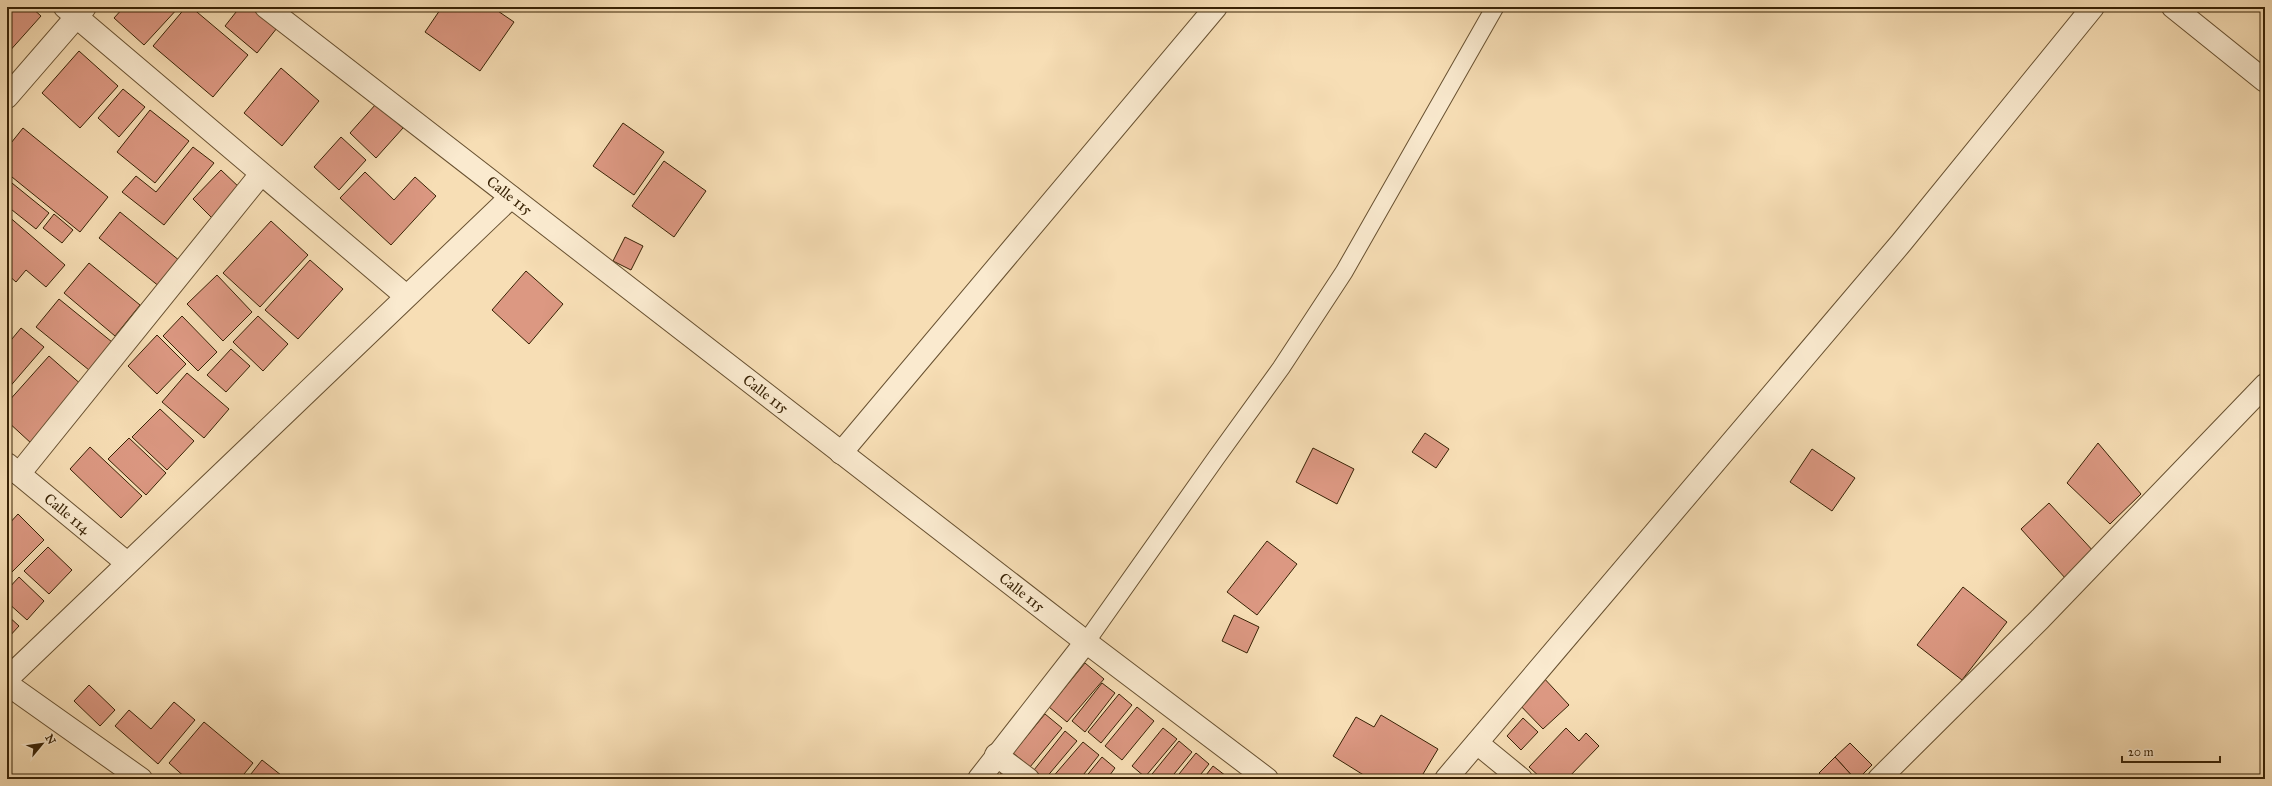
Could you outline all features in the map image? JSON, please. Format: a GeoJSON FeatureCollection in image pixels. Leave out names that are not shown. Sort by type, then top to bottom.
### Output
{"type":"FeatureCollection","features":[{"type":"Feature","properties":{"kind":"street","name":"Calle 115"},"geometry":{"type":"LineString","coordinates":[[266,7],[1086,642],[1267,779]]}},
{"type":"Feature","properties":{"kind":"street"},"geometry":{"type":"LineString","coordinates":[[841,452],[1216,7]]}},
{"type":"Feature","properties":{"kind":"street"},"geometry":{"type":"LineString","coordinates":[[1446,779],[1901,243],[2093,7]]}},
{"type":"Feature","properties":{"kind":"street"},"geometry":{"type":"LineString","coordinates":[[2173,7],[2265,81]]}},
{"type":"Feature","properties":{"kind":"street"},"geometry":{"type":"LineString","coordinates":[[7,97],[76,10],[261,174],[406,296]]}},
{"type":"Feature","properties":{"kind":"street"},"geometry":{"type":"LineString","coordinates":[[13,469],[261,174]]}},
{"type":"Feature","properties":{"kind":"street"},"geometry":{"type":"LineString","coordinates":[[7,679],[511,197]]}},
{"type":"Feature","properties":{"kind":"street"},"geometry":{"type":"LineString","coordinates":[[1879,779],[2040,619],[2265,385]]}},
{"type":"Feature","properties":{"kind":"street","name":"Calle 114"},"geometry":{"type":"LineString","coordinates":[[13,469],[127,563]]}},
{"type":"Feature","properties":{"kind":"street"},"geometry":{"type":"LineString","coordinates":[[979,779],[996,755],[1086,642]]}},
{"type":"Feature","properties":{"kind":"street"},"geometry":{"type":"LineString","coordinates":[[7,684],[141,779]]}},
{"type":"Feature","properties":{"kind":"street"},"geometry":{"type":"LineString","coordinates":[[1477,743],[1521,779]]}},
{"type":"Feature","properties":{"kind":"street"},"geometry":{"type":"LineString","coordinates":[[996,755],[1028,779]]}},
{"type":"Feature","properties":{"kind":"lane"},"geometry":{"type":"LineString","coordinates":[[1086,642],[1281,368],[1344,272],[1495,7]]}},
{"type":"Feature","properties":{"kind":"building"},"geometry":{"type":"Polygon","coordinates":[[[7,7],[31,7],[41,16],[7,54],[7,7]]]}},
{"type":"Feature","properties":{"kind":"building"},"geometry":{"type":"Polygon","coordinates":[[[124,7],[179,7],[144,45],[114,18],[124,7]]]}},
{"type":"Feature","properties":{"kind":"building"},"geometry":{"type":"Polygon","coordinates":[[[186,7],[191,7],[248,55],[213,97],[153,46],[186,7]]]}},
{"type":"Feature","properties":{"kind":"building"},"geometry":{"type":"Polygon","coordinates":[[[240,7],[249,7],[277,28],[257,53],[225,26],[240,7]]]}},
{"type":"Feature","properties":{"kind":"building"},"geometry":{"type":"Polygon","coordinates":[[[442,7],[492,7],[514,22],[480,71],[425,32],[442,7]]]}},
{"type":"Feature","properties":{"kind":"building"},"geometry":{"type":"Polygon","coordinates":[[[79,51],[118,86],[80,128],[42,93],[79,51]]]}},
{"type":"Feature","properties":{"kind":"building"},"geometry":{"type":"Polygon","coordinates":[[[281,68],[319,101],[282,146],[244,113],[281,68]]]}},
{"type":"Feature","properties":{"kind":"building"},"geometry":{"type":"Polygon","coordinates":[[[123,89],[145,107],[119,137],[98,118],[123,89]]]}},
{"type":"Feature","properties":{"kind":"building"},"geometry":{"type":"Polygon","coordinates":[[[376,104],[403,128],[376,158],[350,133],[376,104]]]}},
{"type":"Feature","properties":{"kind":"building"},"geometry":{"type":"Polygon","coordinates":[[[150,110],[189,141],[155,183],[117,152],[150,110]]]}},
{"type":"Feature","properties":{"kind":"building"},"geometry":{"type":"Polygon","coordinates":[[[623,123],[664,152],[634,195],[593,166],[623,123]]]}},
{"type":"Feature","properties":{"kind":"building"},"geometry":{"type":"Polygon","coordinates":[[[23,128],[108,197],[80,232],[7,173],[7,148],[23,128]]]}},
{"type":"Feature","properties":{"kind":"building"},"geometry":{"type":"Polygon","coordinates":[[[341,137],[366,160],[339,190],[314,167],[341,137]]]}},
{"type":"Feature","properties":{"kind":"building"},"geometry":{"type":"Polygon","coordinates":[[[193,147],[214,163],[164,225],[122,192],[136,176],[156,192],[193,147]]]}},
{"type":"Feature","properties":{"kind":"building"},"geometry":{"type":"Polygon","coordinates":[[[664,161],[706,191],[674,237],[632,206],[664,161]]]}},
{"type":"Feature","properties":{"kind":"building"},"geometry":{"type":"Polygon","coordinates":[[[221,170],[241,189],[212,218],[193,199],[221,170]]]}},
{"type":"Feature","properties":{"kind":"building"},"geometry":{"type":"Polygon","coordinates":[[[365,172],[394,200],[415,177],[436,196],[391,245],[340,198],[365,172]]]}},
{"type":"Feature","properties":{"kind":"building"},"geometry":{"type":"Polygon","coordinates":[[[7,179],[49,213],[36,229],[7,206],[7,179]]]}},
{"type":"Feature","properties":{"kind":"building"},"geometry":{"type":"Polygon","coordinates":[[[120,212],[180,261],[160,287],[99,238],[120,212]]]}},
{"type":"Feature","properties":{"kind":"building"},"geometry":{"type":"Polygon","coordinates":[[[54,214],[73,230],[62,243],[43,228],[54,214]]]}},
{"type":"Feature","properties":{"kind":"building"},"geometry":{"type":"Polygon","coordinates":[[[7,215],[65,265],[46,287],[26,270],[16,282],[7,274],[7,215]]]}},
{"type":"Feature","properties":{"kind":"building"},"geometry":{"type":"Polygon","coordinates":[[[271,221],[308,255],[260,307],[223,273],[271,221]]]}},
{"type":"Feature","properties":{"kind":"building"},"geometry":{"type":"Polygon","coordinates":[[[625,237],[643,246],[631,270],[613,261],[625,237]]]}},
{"type":"Feature","properties":{"kind":"building"},"geometry":{"type":"Polygon","coordinates":[[[310,260],[343,289],[298,339],[265,310],[310,260]]]}},
{"type":"Feature","properties":{"kind":"building"},"geometry":{"type":"Polygon","coordinates":[[[89,263],[140,305],[115,336],[64,293],[89,263]]]}},
{"type":"Feature","properties":{"kind":"building"},"geometry":{"type":"Polygon","coordinates":[[[526,271],[563,304],[529,344],[492,310],[526,271]]]}},
{"type":"Feature","properties":{"kind":"building"},"geometry":{"type":"Polygon","coordinates":[[[217,275],[252,312],[223,341],[187,304],[217,275]]]}},
{"type":"Feature","properties":{"kind":"building"},"geometry":{"type":"Polygon","coordinates":[[[59,299],[112,342],[89,370],[36,327],[59,299]]]}},
{"type":"Feature","properties":{"kind":"building"},"geometry":{"type":"Polygon","coordinates":[[[182,316],[217,352],[198,371],[163,336],[182,316]]]}},
{"type":"Feature","properties":{"kind":"building"},"geometry":{"type":"Polygon","coordinates":[[[258,316],[288,344],[263,371],[233,342],[258,316]]]}},
{"type":"Feature","properties":{"kind":"building"},"geometry":{"type":"Polygon","coordinates":[[[21,328],[44,347],[7,390],[7,345],[21,328]]]}},
{"type":"Feature","properties":{"kind":"building"},"geometry":{"type":"Polygon","coordinates":[[[157,335],[186,364],[157,394],[128,366],[157,335]]]}},
{"type":"Feature","properties":{"kind":"building"},"geometry":{"type":"Polygon","coordinates":[[[231,349],[250,366],[226,392],[207,375],[231,349]]]}},
{"type":"Feature","properties":{"kind":"building"},"geometry":{"type":"Polygon","coordinates":[[[49,356],[83,386],[32,444],[7,421],[7,403],[49,356]]]}},
{"type":"Feature","properties":{"kind":"building"},"geometry":{"type":"Polygon","coordinates":[[[187,373],[229,409],[204,438],[162,402],[187,373]]]}},
{"type":"Feature","properties":{"kind":"building"},"geometry":{"type":"Polygon","coordinates":[[[160,409],[194,441],[167,470],[132,437],[160,409]]]}},
{"type":"Feature","properties":{"kind":"building"},"geometry":{"type":"Polygon","coordinates":[[[1425,433],[1449,449],[1436,468],[1412,452],[1425,433]]]}},
{"type":"Feature","properties":{"kind":"building"},"geometry":{"type":"Polygon","coordinates":[[[129,438],[166,473],[146,495],[108,459],[129,438]]]}},
{"type":"Feature","properties":{"kind":"building"},"geometry":{"type":"Polygon","coordinates":[[[2098,443],[2141,494],[2110,524],[2067,483],[2098,443]]]}},
{"type":"Feature","properties":{"kind":"building"},"geometry":{"type":"Polygon","coordinates":[[[90,447],[142,496],[121,518],[70,469],[90,447]]]}},
{"type":"Feature","properties":{"kind":"building"},"geometry":{"type":"Polygon","coordinates":[[[1313,448],[1354,469],[1337,504],[1296,482],[1313,448]]]}},
{"type":"Feature","properties":{"kind":"building"},"geometry":{"type":"Polygon","coordinates":[[[1812,449],[1855,478],[1832,511],[1790,482],[1812,449]]]}},
{"type":"Feature","properties":{"kind":"building"},"geometry":{"type":"Polygon","coordinates":[[[2049,503],[2095,553],[2066,579],[2021,529],[2049,503]]]}},
{"type":"Feature","properties":{"kind":"building"},"geometry":{"type":"Polygon","coordinates":[[[18,514],[44,540],[7,577],[7,526],[18,514]]]}},
{"type":"Feature","properties":{"kind":"building"},"geometry":{"type":"Polygon","coordinates":[[[1267,541],[1297,564],[1257,615],[1227,592],[1267,541]]]}},
{"type":"Feature","properties":{"kind":"building"},"geometry":{"type":"Polygon","coordinates":[[[48,547],[72,570],[49,594],[24,571],[48,547]]]}},
{"type":"Feature","properties":{"kind":"building"},"geometry":{"type":"Polygon","coordinates":[[[19,577],[44,601],[27,620],[7,602],[7,590],[19,577]]]}},
{"type":"Feature","properties":{"kind":"building"},"geometry":{"type":"Polygon","coordinates":[[[1963,587],[2007,622],[1962,680],[1917,645],[1963,587]]]}},
{"type":"Feature","properties":{"kind":"building"},"geometry":{"type":"Polygon","coordinates":[[[7,615],[19,626],[7,639],[7,615]]]}},
{"type":"Feature","properties":{"kind":"building"},"geometry":{"type":"Polygon","coordinates":[[[1234,615],[1259,627],[1247,653],[1222,641],[1234,615]]]}},
{"type":"Feature","properties":{"kind":"building"},"geometry":{"type":"Polygon","coordinates":[[[1085,663],[1104,679],[1067,722],[1049,707],[1085,663]]]}},
{"type":"Feature","properties":{"kind":"building"},"geometry":{"type":"Polygon","coordinates":[[[1541,675],[1569,705],[1543,729],[1515,700],[1541,675]]]}},
{"type":"Feature","properties":{"kind":"building"},"geometry":{"type":"Polygon","coordinates":[[[1102,683],[1115,693],[1085,732],[1072,721],[1102,683]]]}},
{"type":"Feature","properties":{"kind":"building"},"geometry":{"type":"Polygon","coordinates":[[[89,685],[115,710],[100,726],[74,701],[89,685]]]}},
{"type":"Feature","properties":{"kind":"building"},"geometry":{"type":"Polygon","coordinates":[[[1119,694],[1132,705],[1101,743],[1088,732],[1119,694]]]}},
{"type":"Feature","properties":{"kind":"building"},"geometry":{"type":"Polygon","coordinates":[[[174,702],[195,720],[158,764],[115,726],[129,710],[151,729],[174,702]]]}},
{"type":"Feature","properties":{"kind":"building"},"geometry":{"type":"Polygon","coordinates":[[[1137,707],[1154,721],[1122,760],[1105,746],[1137,707]]]}},
{"type":"Feature","properties":{"kind":"building"},"geometry":{"type":"Polygon","coordinates":[[[1045,714],[1062,728],[1030,767],[1013,753],[1045,714]]]}},
{"type":"Feature","properties":{"kind":"building"},"geometry":{"type":"Polygon","coordinates":[[[1381,715],[1438,749],[1420,779],[1370,779],[1333,756],[1356,717],[1374,727],[1381,715]]]}},
{"type":"Feature","properties":{"kind":"building"},"geometry":{"type":"Polygon","coordinates":[[[1523,718],[1538,732],[1521,750],[1507,736],[1523,718]]]}},
{"type":"Feature","properties":{"kind":"building"},"geometry":{"type":"Polygon","coordinates":[[[204,722],[253,763],[240,779],[187,779],[169,763],[204,722]]]}},
{"type":"Feature","properties":{"kind":"building"},"geometry":{"type":"Polygon","coordinates":[[[1163,728],[1177,739],[1145,777],[1132,766],[1163,728]]]}},
{"type":"Feature","properties":{"kind":"building"},"geometry":{"type":"Polygon","coordinates":[[[1566,728],[1579,741],[1586,733],[1599,746],[1567,779],[1542,779],[1529,767],[1566,728]]]}},
{"type":"Feature","properties":{"kind":"building"},"geometry":{"type":"Polygon","coordinates":[[[1065,731],[1077,741],[1045,779],[1034,770],[1065,731]]]}},
{"type":"Feature","properties":{"kind":"building"},"geometry":{"type":"Polygon","coordinates":[[[1179,741],[1192,752],[1170,779],[1148,779],[1179,741]]]}},
{"type":"Feature","properties":{"kind":"building"},"geometry":{"type":"Polygon","coordinates":[[[1083,742],[1099,755],[1080,779],[1051,779],[1083,742]]]}},
{"type":"Feature","properties":{"kind":"building"},"geometry":{"type":"Polygon","coordinates":[[[1850,743],[1872,765],[1858,779],[1855,779],[1835,757],[1850,743]]]}},
{"type":"Feature","properties":{"kind":"building"},"geometry":{"type":"Polygon","coordinates":[[[1196,753],[1209,764],[1197,779],[1175,779],[1196,753]]]}},
{"type":"Feature","properties":{"kind":"building"},"geometry":{"type":"Polygon","coordinates":[[[1102,757],[1115,768],[1107,779],[1084,779],[1102,757]]]}},
{"type":"Feature","properties":{"kind":"building"},"geometry":{"type":"Polygon","coordinates":[[[1835,757],[1855,779],[1826,779],[1819,773],[1835,757]]]}},
{"type":"Feature","properties":{"kind":"building"},"geometry":{"type":"Polygon","coordinates":[[[262,760],[286,779],[247,779],[262,760]]]}},
{"type":"Feature","properties":{"kind":"building"},"geometry":{"type":"Polygon","coordinates":[[[1213,766],[1230,779],[1203,779],[1213,766]]]}},
{"type":"Feature","properties":{"kind":"building"},"geometry":{"type":"Polygon","coordinates":[[[1004,770],[1015,779],[996,779],[1004,770]]]}}]}
